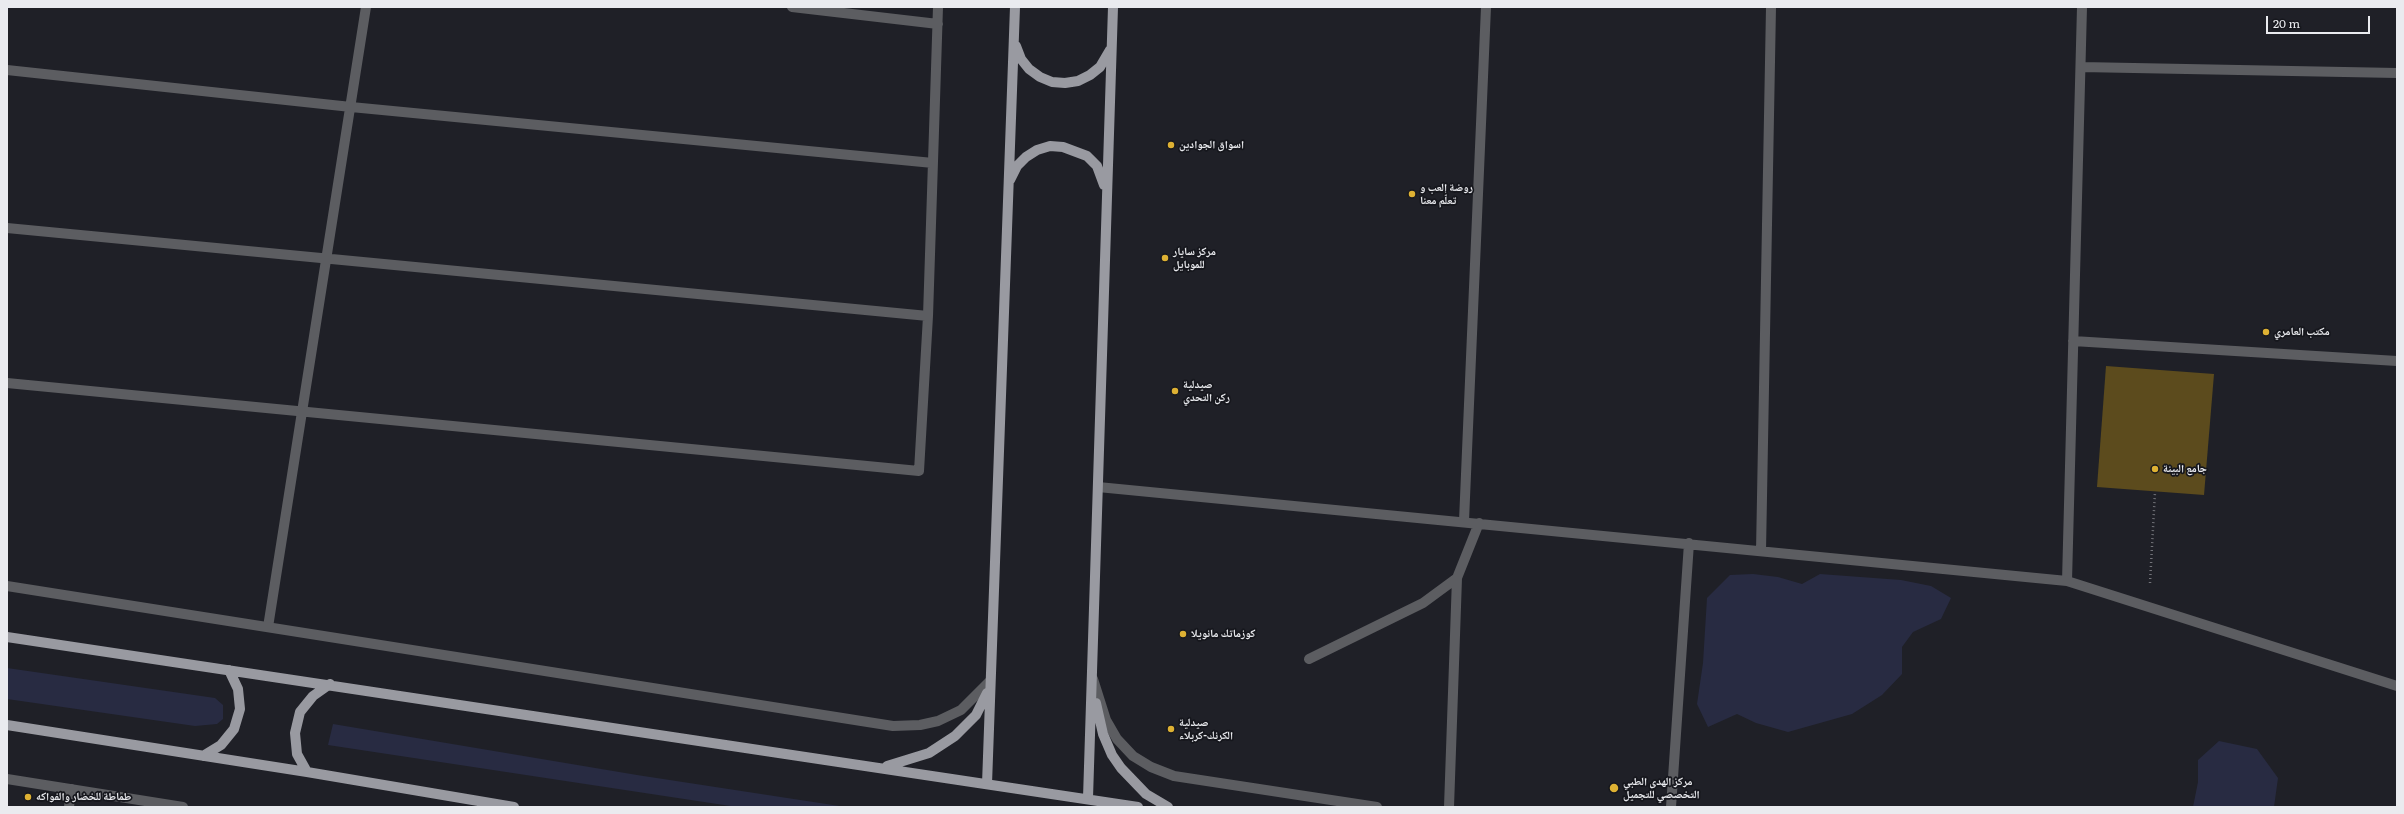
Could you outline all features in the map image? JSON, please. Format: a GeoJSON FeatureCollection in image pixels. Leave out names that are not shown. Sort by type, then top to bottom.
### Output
{"type":"FeatureCollection","features":[{"type":"Feature","properties":{"kind":"main road"},"geometry":{"type":"LineString","coordinates":[[987,784],[1007,190],[1015,7]]}},
{"type":"Feature","properties":{"kind":"main road"},"geometry":{"type":"LineString","coordinates":[[1088,798],[1106,190],[1113,7]]}},
{"type":"Feature","properties":{"kind":"main road"},"geometry":{"type":"LineString","coordinates":[[1014,34],[1016,47],[1025,64],[1040,77],[1052,82],[1078,81],[1090,75],[1107,57],[1112,44]]}},
{"type":"Feature","properties":{"kind":"main road"},"geometry":{"type":"LineString","coordinates":[[1007,190],[1017,166],[1038,150],[1050,146],[1070,148],[1087,156],[1097,166],[1106,190]]}},
{"type":"Feature","properties":{"kind":"main road"},"geometry":{"type":"LineString","coordinates":[[7,637],[330,684],[880,768],[1088,798],[1138,807]]}},
{"type":"Feature","properties":{"kind":"main road"},"geometry":{"type":"LineString","coordinates":[[203,756],[221,746],[234,729],[240,710],[238,688],[229,670]]}},
{"type":"Feature","properties":{"kind":"main road"},"geometry":{"type":"LineString","coordinates":[[1092,678],[1097,716],[1112,755],[1133,783],[1146,794],[1168,807]]}},
{"type":"Feature","properties":{"kind":"main road"},"geometry":{"type":"LineString","coordinates":[[880,768],[929,753],[955,736],[976,715],[986,697],[990,681]]}},
{"type":"Feature","properties":{"kind":"main road"},"geometry":{"type":"LineString","coordinates":[[307,772],[297,754],[295,733],[300,712],[313,696],[330,684]]}},
{"type":"Feature","properties":{"kind":"main road"},"geometry":{"type":"LineString","coordinates":[[7,726],[307,772],[514,807]]}},
{"type":"Feature","properties":{"kind":"street"},"geometry":{"type":"LineString","coordinates":[[268,627],[366,7]]}},
{"type":"Feature","properties":{"kind":"street"},"geometry":{"type":"LineString","coordinates":[[792,7],[938,24]]}},
{"type":"Feature","properties":{"kind":"street"},"geometry":{"type":"LineString","coordinates":[[7,383],[302,410],[919,471],[928,316],[938,7]]}},
{"type":"Feature","properties":{"kind":"street"},"geometry":{"type":"LineString","coordinates":[[1464,521],[1486,7]]}},
{"type":"Feature","properties":{"kind":"street"},"geometry":{"type":"LineString","coordinates":[[1761,551],[1771,7]]}},
{"type":"Feature","properties":{"kind":"street"},"geometry":{"type":"LineString","coordinates":[[2067,580],[2082,7]]}},
{"type":"Feature","properties":{"kind":"street"},"geometry":{"type":"LineString","coordinates":[[2081,67],[2397,73]]}},
{"type":"Feature","properties":{"kind":"street"},"geometry":{"type":"LineString","coordinates":[[7,70],[350,107],[933,164]]}},
{"type":"Feature","properties":{"kind":"street"},"geometry":{"type":"LineString","coordinates":[[7,228],[928,316]]}},
{"type":"Feature","properties":{"kind":"street"},"geometry":{"type":"LineString","coordinates":[[2073,341],[2397,361]]}},
{"type":"Feature","properties":{"kind":"street"},"geometry":{"type":"LineString","coordinates":[[1098,487],[2067,580],[2397,686]]}},
{"type":"Feature","properties":{"kind":"street"},"geometry":{"type":"LineString","coordinates":[[1449,807],[1457,578],[1479,523]]}},
{"type":"Feature","properties":{"kind":"street"},"geometry":{"type":"LineString","coordinates":[[1671,807],[1689,543]]}},
{"type":"Feature","properties":{"kind":"street"},"geometry":{"type":"LineString","coordinates":[[1309,659],[1423,603],[1457,578]]}},
{"type":"Feature","properties":{"kind":"street"},"geometry":{"type":"LineString","coordinates":[[7,586],[893,726],[920,725],[938,721],[960,710],[990,681]]}},
{"type":"Feature","properties":{"kind":"street"},"geometry":{"type":"LineString","coordinates":[[1092,678],[1106,720],[1117,739],[1133,756],[1151,768],[1174,776],[1378,807]]}},
{"type":"Feature","properties":{"kind":"street"},"geometry":{"type":"LineString","coordinates":[[7,779],[183,807]]}},
{"type":"Feature","properties":{"kind":"street"},"geometry":{"type":"LineString","coordinates":[[69,807],[71,789]]}},
{"type":"Feature","properties":{"kind":"path"},"geometry":{"type":"LineString","coordinates":[[2149,607],[2155,492]]}},
{"type":"Feature","properties":{"kind":"shaded area"},"geometry":{"type":"Polygon","coordinates":[[[1753,574],[1778,577],[1802,584],[1820,574],[1901,580],[1931,586],[1951,598],[1941,619],[1913,632],[1902,647],[1902,674],[1882,695],[1852,714],[1788,732],[1756,723],[1737,714],[1708,727],[1697,704],[1703,663],[1707,598],[1730,575],[1753,574]]]}},
{"type":"Feature","properties":{"kind":"shaded area"},"geometry":{"type":"Polygon","coordinates":[[[7,668],[215,698],[223,705],[223,719],[217,724],[195,726],[7,699],[7,668]]]}},
{"type":"Feature","properties":{"kind":"shaded area"},"geometry":{"type":"Polygon","coordinates":[[[333,724],[637,775],[846,807],[737,807],[328,745],[333,724]]]}},
{"type":"Feature","properties":{"kind":"shaded area"},"geometry":{"type":"Polygon","coordinates":[[[2219,741],[2257,749],[2278,778],[2274,807],[2193,807],[2198,782],[2198,760],[2219,741]]]}},
{"type":"Feature","properties":{"kind":"building"},"geometry":{"type":"Polygon","coordinates":[[[2106,366],[2214,374],[2204,495],[2097,487],[2106,366]]]}},
{"type":"Feature","properties":{"kind":"place","name":"اسواق الجوادين"},"geometry":{"type":"Point","coordinates":[1171,145]}},
{"type":"Feature","properties":{"kind":"place","name":"روضة إلعب و تعلّم معنا"},"geometry":{"type":"Point","coordinates":[1412,194]}},
{"type":"Feature","properties":{"kind":"place","name":"مركز سايار للموبايل"},"geometry":{"type":"Point","coordinates":[1165,258]}},
{"type":"Feature","properties":{"kind":"place","name":"مكتب العامري"},"geometry":{"type":"Point","coordinates":[2266,332]}},
{"type":"Feature","properties":{"kind":"place","name":"صيدلية ركن التحدي"},"geometry":{"type":"Point","coordinates":[1175,391]}},
{"type":"Feature","properties":{"kind":"place","name":"جامع البينة"},"geometry":{"type":"Point","coordinates":[2155,469]}},
{"type":"Feature","properties":{"kind":"place","name":"كوزماتك مانويلا"},"geometry":{"type":"Point","coordinates":[1183,634]}},
{"type":"Feature","properties":{"kind":"place","name":"صيدلية الكرنك-كربلاء"},"geometry":{"type":"Point","coordinates":[1171,729]}},
{"type":"Feature","properties":{"kind":"place","name":"مركز الهدى الطبي التخصصي للتجميل"},"geometry":{"type":"Point","coordinates":[1614,788]}},
{"type":"Feature","properties":{"kind":"place","name":"طماطة للخضار والفواكه"},"geometry":{"type":"Point","coordinates":[28,797]}}]}
